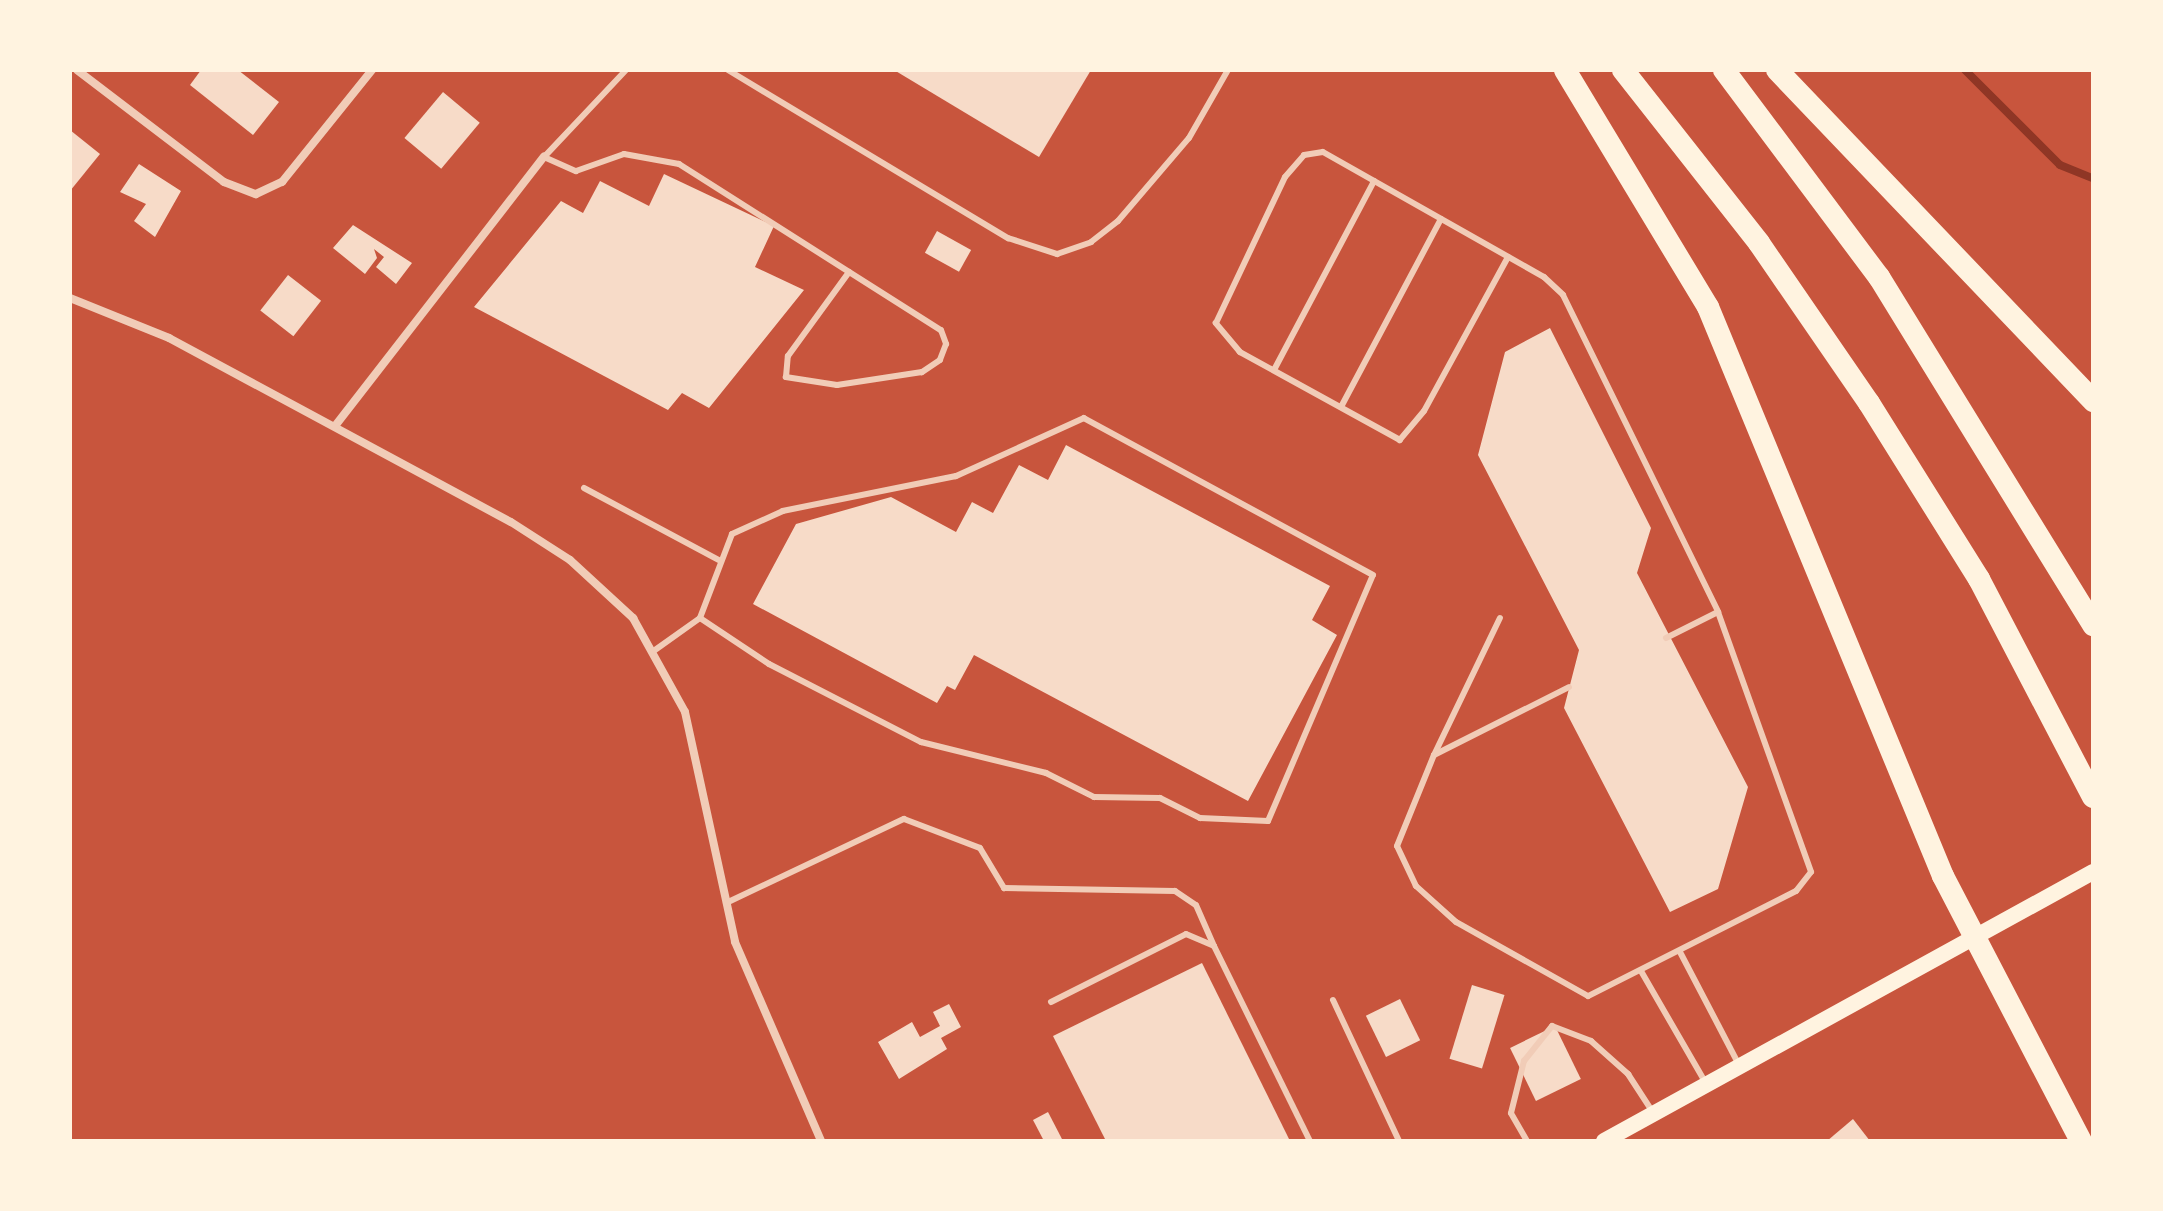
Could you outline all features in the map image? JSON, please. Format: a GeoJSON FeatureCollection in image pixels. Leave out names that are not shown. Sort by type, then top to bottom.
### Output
{"type":"FeatureCollection","features":[{"type":"Feature","properties":{"kind":"highway"},"geometry":{"type":"LineString","coordinates":[[1565,70],[1708,307],[1974,937],[2081,1141]]}},
{"type":"Feature","properties":{"kind":"highway"},"geometry":{"type":"LineString","coordinates":[[1623,70],[1759,243],[1869,403],[1979,579],[2093,797]]}},
{"type":"Feature","properties":{"kind":"highway"},"geometry":{"type":"LineString","coordinates":[[1724,70],[1887,289],[2093,625]]}},
{"type":"Feature","properties":{"kind":"highway"},"geometry":{"type":"LineString","coordinates":[[1777,70],[2093,401]]}},
{"type":"Feature","properties":{"kind":"main road"},"geometry":{"type":"LineString","coordinates":[[1604,1141],[2093,872]]}},
{"type":"Feature","properties":{"kind":"street"},"geometry":{"type":"LineString","coordinates":[[77,70],[224,182],[256,194],[282,182],[372,70]]}},
{"type":"Feature","properties":{"kind":"street"},"geometry":{"type":"LineString","coordinates":[[335,426],[544,157]]}},
{"type":"Feature","properties":{"kind":"street"},"geometry":{"type":"LineString","coordinates":[[70,298],[169,338],[335,426],[570,560],[606,588],[655,650],[700,762],[723,904],[821,1141]]}},
{"type":"Feature","properties":{"kind":"lane"},"geometry":{"type":"LineString","coordinates":[[626,70],[544,157],[576,171],[624,154],[679,164],[941,330],[946,344],[940,360],[922,372],[837,385],[786,377],[788,356],[849,272]]}},
{"type":"Feature","properties":{"kind":"lane"},"geometry":{"type":"LineString","coordinates":[[728,70],[1008,238],[1057,254],[1091,242],[1118,221],[1189,138],[1228,70]]}},
{"type":"Feature","properties":{"kind":"lane"},"geometry":{"type":"LineString","coordinates":[[1500,618],[1434,755],[1397,846],[1416,886],[1456,922],[1588,996],[1796,891],[1811,872],[1718,612],[1563,295],[1508,257],[1323,152],[1304,155],[1285,177],[1216,323],[1222,338],[1400,440],[1411,432],[1508,257]]}},
{"type":"Feature","properties":{"kind":"lane"},"geometry":{"type":"LineString","coordinates":[[1274,370],[1374,181]]}},
{"type":"Feature","properties":{"kind":"lane"},"geometry":{"type":"LineString","coordinates":[[1341,407],[1441,219]]}},
{"type":"Feature","properties":{"kind":"lane"},"geometry":{"type":"LineString","coordinates":[[655,650],[700,618],[719,560],[732,534],[783,511],[956,476],[1084,418],[1373,575],[1268,821],[1200,818],[1160,798],[1094,797],[1046,773],[921,742],[769,664],[700,618]]}},
{"type":"Feature","properties":{"kind":"lane"},"geometry":{"type":"LineString","coordinates":[[584,488],[719,560]]}},
{"type":"Feature","properties":{"kind":"lane"},"geometry":{"type":"LineString","coordinates":[[1666,638],[1718,612]]}},
{"type":"Feature","properties":{"kind":"lane"},"geometry":{"type":"LineString","coordinates":[[1434,755],[1569,687]]}},
{"type":"Feature","properties":{"kind":"lane"},"geometry":{"type":"LineString","coordinates":[[723,904],[904,819],[980,848],[1004,888],[1175,891],[1196,905],[1310,1141]]}},
{"type":"Feature","properties":{"kind":"lane"},"geometry":{"type":"LineString","coordinates":[[1051,1002],[1186,934],[1214,946]]}},
{"type":"Feature","properties":{"kind":"lane"},"geometry":{"type":"LineString","coordinates":[[1680,952],[1740,1066]]}},
{"type":"Feature","properties":{"kind":"lane"},"geometry":{"type":"LineString","coordinates":[[1641,971],[1706,1084]]}},
{"type":"Feature","properties":{"kind":"lane"},"geometry":{"type":"LineString","coordinates":[[1333,1000],[1399,1141]]}},
{"type":"Feature","properties":{"kind":"lane"},"geometry":{"type":"LineString","coordinates":[[1527,1141],[1511,1113],[1524,1061],[1552,1026],[1591,1041],[1628,1074],[1654,1114]]}},
{"type":"Feature","properties":{"kind":"building"},"geometry":{"type":"Polygon","coordinates":[[[201,70],[238,70],[279,102],[253,135],[190,85],[201,70]]]}},
{"type":"Feature","properties":{"kind":"building"},"geometry":{"type":"Polygon","coordinates":[[[894,70],[1091,70],[1039,157],[894,70]]]}},
{"type":"Feature","properties":{"kind":"building"},"geometry":{"type":"Polygon","coordinates":[[[443,92],[480,123],[441,169],[404,138],[443,92]]]}},
{"type":"Feature","properties":{"kind":"building"},"geometry":{"type":"Polygon","coordinates":[[[70,130],[100,154],[70,191],[70,130]]]}},
{"type":"Feature","properties":{"kind":"building"},"geometry":{"type":"Polygon","coordinates":[[[139,164],[181,191],[155,237],[134,221],[146,204],[120,192],[139,164]]]}},
{"type":"Feature","properties":{"kind":"building"},"geometry":{"type":"Polygon","coordinates":[[[664,174],[774,226],[755,267],[804,290],[709,408],[682,393],[668,410],[474,307],[561,201],[583,213],[600,181],[649,206],[664,174]]]}},
{"type":"Feature","properties":{"kind":"building"},"geometry":{"type":"Polygon","coordinates":[[[353,225],[412,263],[396,284],[376,267],[384,257],[374,249],[377,258],[365,274],[333,248],[353,225]]]}},
{"type":"Feature","properties":{"kind":"building"},"geometry":{"type":"Polygon","coordinates":[[[937,231],[971,250],[959,272],[925,253],[937,231]]]}},
{"type":"Feature","properties":{"kind":"building"},"geometry":{"type":"Polygon","coordinates":[[[288,275],[321,301],[293,336],[260,310],[288,275]]]}},
{"type":"Feature","properties":{"kind":"building"},"geometry":{"type":"Polygon","coordinates":[[[1550,328],[1651,528],[1637,573],[1748,787],[1718,889],[1670,912],[1564,708],[1579,650],[1478,455],[1505,352],[1550,328]]]}},
{"type":"Feature","properties":{"kind":"building"},"geometry":{"type":"Polygon","coordinates":[[[1066,445],[1330,586],[1312,620],[1337,635],[1248,801],[974,655],[955,690],[947,686],[937,703],[753,604],[796,524],[891,497],[956,532],[972,502],[993,513],[1019,465],[1048,480],[1066,445]]]}},
{"type":"Feature","properties":{"kind":"building"},"geometry":{"type":"Polygon","coordinates":[[[1202,963],[1290,1141],[1106,1141],[1053,1036],[1202,963]]]}},
{"type":"Feature","properties":{"kind":"building"},"geometry":{"type":"Polygon","coordinates":[[[1472,985],[1505,995],[1482,1069],[1449,1059],[1472,985]]]}},
{"type":"Feature","properties":{"kind":"building"},"geometry":{"type":"Polygon","coordinates":[[[1400,999],[1420,1040],[1386,1057],[1366,1016],[1400,999]]]}},
{"type":"Feature","properties":{"kind":"building"},"geometry":{"type":"Polygon","coordinates":[[[949,1004],[961,1027],[941,1038],[947,1049],[899,1079],[878,1042],[912,1022],[920,1037],[940,1026],[933,1012],[949,1004]]]}},
{"type":"Feature","properties":{"kind":"building"},"geometry":{"type":"Polygon","coordinates":[[[1555,1026],[1581,1079],[1536,1101],[1510,1048],[1555,1026]]]}},
{"type":"Feature","properties":{"kind":"building"},"geometry":{"type":"Polygon","coordinates":[[[1048,1112],[1063,1141],[1044,1141],[1033,1120],[1048,1112]]]}},
{"type":"Feature","properties":{"kind":"building"},"geometry":{"type":"Polygon","coordinates":[[[1853,1119],[1870,1141],[1827,1141],[1853,1119]]]}},
{"type":"Feature","properties":{"kind":"waterway"},"geometry":{"type":"LineString","coordinates":[[1965,70],[2060,165],[2093,178]]}}]}
